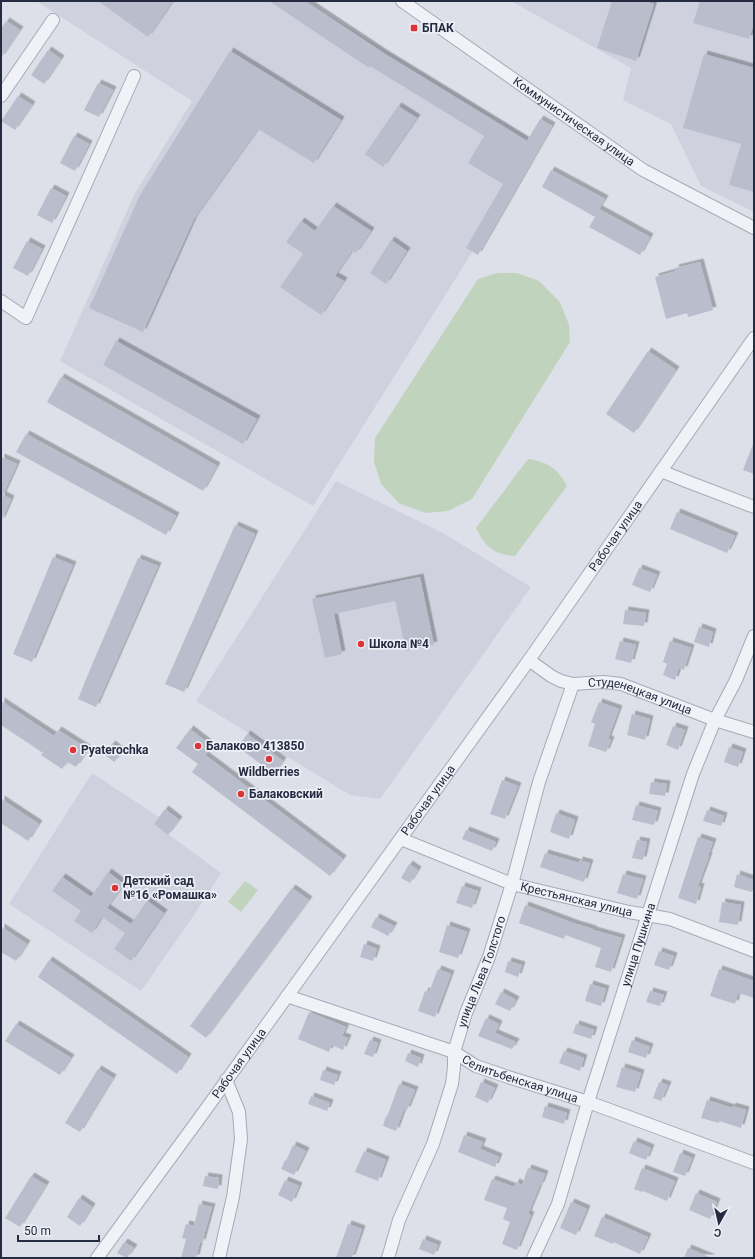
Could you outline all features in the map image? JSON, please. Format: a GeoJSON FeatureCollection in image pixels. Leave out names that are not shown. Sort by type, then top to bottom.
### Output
{"type":"FeatureCollection","features":[{"type":"Feature","properties":{"kind":"street","name":"Коммунистическая улица"},"geometry":{"type":"LineString","coordinates":[[402,1],[643,170],[754,228]]}},
{"type":"Feature","properties":{"kind":"street"},"geometry":{"type":"LineString","coordinates":[[1,96],[53,20]]}},
{"type":"Feature","properties":{"kind":"street"},"geometry":{"type":"LineString","coordinates":[[1,301],[26,318],[134,76]]}},
{"type":"Feature","properties":{"kind":"street","name":"Рабочая улица"},"geometry":{"type":"LineString","coordinates":[[97,1258],[529,660],[754,338]]}},
{"type":"Feature","properties":{"kind":"street"},"geometry":{"type":"LineString","coordinates":[[661,470],[754,507]]}},
{"type":"Feature","properties":{"kind":"street","name":"улица Пушкина"},"geometry":{"type":"LineString","coordinates":[[533,1258],[558,1204],[588,1102],[693,774],[715,720],[736,680],[754,636]]}},
{"type":"Feature","properties":{"kind":"street","name":"Студенецкая улица"},"geometry":{"type":"LineString","coordinates":[[529,660],[551,676],[562,681],[572,684],[604,682],[621,684],[715,720],[754,732]]}},
{"type":"Feature","properties":{"kind":"street","name":"улица Льва Толстого"},"geometry":{"type":"LineString","coordinates":[[388,1258],[399,1220],[433,1144],[452,1084],[454,1052],[466,1013],[489,957],[512,884],[539,782],[572,684]]}},
{"type":"Feature","properties":{"kind":"street","name":"Крестьянская улица"},"geometry":{"type":"LineString","coordinates":[[401,839],[512,884],[629,912],[648,914],[670,919],[754,951]]}},
{"type":"Feature","properties":{"kind":"street","name":"Селитьбенская улица"},"geometry":{"type":"LineString","coordinates":[[287,996],[454,1052],[476,1066],[588,1102],[754,1162]]}},
{"type":"Feature","properties":{"kind":"street"},"geometry":{"type":"LineString","coordinates":[[219,1258],[233,1197],[241,1139],[239,1112],[226,1080]]}},
{"type":"Feature","properties":{"kind":"shaded area"},"geometry":{"type":"Polygon","coordinates":[[[36,1],[305,1],[540,144],[313,506],[60,361],[135,193],[192,101],[36,1]]]}},
{"type":"Feature","properties":{"kind":"shaded area"},"geometry":{"type":"Polygon","coordinates":[[[511,1],[754,1],[754,212],[701,186],[671,124],[623,100],[631,68],[511,1]]]}},
{"type":"Feature","properties":{"kind":"shaded area","name":"Школа №4"},"geometry":{"type":"Polygon","coordinates":[[[336,481],[443,533],[531,587],[380,799],[350,795],[196,701],[336,481]]]}},
{"type":"Feature","properties":{"kind":"shaded area","name":"Детский сад №16 «Ромашка»"},"geometry":{"type":"Polygon","coordinates":[[[92,773],[159,817],[154,824],[221,873],[194,915],[141,991],[9,904],[92,773]]]}},
{"type":"Feature","properties":{"kind":"green space"},"geometry":{"type":"Polygon","coordinates":[[[497,273],[517,273],[539,281],[560,302],[569,325],[570,342],[472,499],[448,511],[426,513],[400,504],[381,484],[374,462],[375,438],[478,279],[497,273]]]}},
{"type":"Feature","properties":{"kind":"green space"},"geometry":{"type":"Polygon","coordinates":[[[528,459],[541,462],[556,470],[567,486],[515,556],[501,554],[491,549],[483,541],[476,528],[528,459]]]}},
{"type":"Feature","properties":{"kind":"green space"},"geometry":{"type":"Polygon","coordinates":[[[245,881],[258,890],[241,912],[228,902],[245,881]]]}},
{"type":"Feature","properties":{"kind":"building"},"geometry":{"type":"Polygon","coordinates":[[[98,1],[173,1],[148,37],[98,1]]]}},
{"type":"Feature","properties":{"kind":"building"},"geometry":{"type":"Polygon","coordinates":[[[269,1],[305,1],[385,54],[527,141],[540,119],[552,126],[478,255],[466,248],[503,184],[468,163],[484,136],[370,66],[369,68],[269,1]]]}},
{"type":"Feature","properties":{"kind":"building"},"geometry":{"type":"Polygon","coordinates":[[[612,1],[645,1],[654,4],[636,61],[597,48],[612,1]]]}},
{"type":"Feature","properties":{"kind":"building"},"geometry":{"type":"Polygon","coordinates":[[[700,1],[754,1],[754,23],[749,39],[693,23],[700,1]]]}},
{"type":"Feature","properties":{"kind":"building"},"geometry":{"type":"Polygon","coordinates":[[[6,21],[20,30],[1,58],[1,29],[6,21]]]}},
{"type":"Feature","properties":{"kind":"building"},"geometry":{"type":"Polygon","coordinates":[[[48,50],[61,59],[44,84],[31,75],[48,50]]]}},
{"type":"Feature","properties":{"kind":"building"},"geometry":{"type":"Polygon","coordinates":[[[230,51],[341,120],[314,163],[258,129],[194,219],[143,332],[89,308],[140,195],[230,51]]]}},
{"type":"Feature","properties":{"kind":"building"},"geometry":{"type":"Polygon","coordinates":[[[704,54],[754,68],[754,192],[729,185],[741,144],[683,128],[704,54]]]}},
{"type":"Feature","properties":{"kind":"building"},"geometry":{"type":"Polygon","coordinates":[[[98,83],[113,90],[99,117],[84,110],[98,83]]]}},
{"type":"Feature","properties":{"kind":"building"},"geometry":{"type":"Polygon","coordinates":[[[18,96],[32,105],[15,130],[1,121],[18,96]]]}},
{"type":"Feature","properties":{"kind":"building"},"geometry":{"type":"Polygon","coordinates":[[[398,106],[417,118],[383,167],[365,154],[398,106]]]}},
{"type":"Feature","properties":{"kind":"building"},"geometry":{"type":"Polygon","coordinates":[[[74,136],[89,144],[75,171],[60,163],[74,136]]]}},
{"type":"Feature","properties":{"kind":"building"},"geometry":{"type":"Polygon","coordinates":[[[551,170],[605,199],[599,209],[650,237],[640,255],[589,227],[595,217],[542,187],[551,170]]]}},
{"type":"Feature","properties":{"kind":"building"},"geometry":{"type":"Polygon","coordinates":[[[51,188],[66,196],[52,223],[37,215],[51,188]]]}},
{"type":"Feature","properties":{"kind":"building"},"geometry":{"type":"Polygon","coordinates":[[[333,206],[371,231],[356,253],[352,251],[335,276],[344,281],[321,315],[280,287],[303,254],[286,242],[301,221],[315,231],[333,206]]]}},
{"type":"Feature","properties":{"kind":"building"},"geometry":{"type":"Polygon","coordinates":[[[391,240],[407,251],[386,284],[370,273],[391,240]]]}},
{"type":"Feature","properties":{"kind":"building"},"geometry":{"type":"Polygon","coordinates":[[[27,241],[42,249],[28,276],[13,268],[27,241]]]}},
{"type":"Feature","properties":{"kind":"building"},"geometry":{"type":"Polygon","coordinates":[[[700,262],[713,310],[688,317],[687,313],[666,319],[655,277],[676,271],[675,268],[700,262]]]}},
{"type":"Feature","properties":{"kind":"building"},"geometry":{"type":"Polygon","coordinates":[[[116,341],[257,419],[243,444],[103,365],[116,341]]]}},
{"type":"Feature","properties":{"kind":"building"},"geometry":{"type":"Polygon","coordinates":[[[648,351],[676,370],[634,433],[606,414],[648,351]]]}},
{"type":"Feature","properties":{"kind":"building"},"geometry":{"type":"Polygon","coordinates":[[[61,377],[217,466],[203,491],[47,402],[61,377]]]}},
{"type":"Feature","properties":{"kind":"building"},"geometry":{"type":"Polygon","coordinates":[[[26,434],[176,516],[166,535],[16,452],[26,434]]]}},
{"type":"Feature","properties":{"kind":"building"},"geometry":{"type":"Polygon","coordinates":[[[754,444],[754,474],[743,470],[754,444]]]}},
{"type":"Feature","properties":{"kind":"building"},"geometry":{"type":"Polygon","coordinates":[[[1,457],[17,464],[3,495],[11,499],[1,522],[1,457]]]}},
{"type":"Feature","properties":{"kind":"building"},"geometry":{"type":"Polygon","coordinates":[[[677,512],[735,536],[727,553],[670,529],[677,512]]]}},
{"type":"Feature","properties":{"kind":"building"},"geometry":{"type":"Polygon","coordinates":[[[235,525],[255,534],[184,692],[165,684],[235,525]]]}},
{"type":"Feature","properties":{"kind":"building"},"geometry":{"type":"Polygon","coordinates":[[[53,557],[73,565],[32,662],[13,654],[53,557]]]}},
{"type":"Feature","properties":{"kind":"building"},"geometry":{"type":"Polygon","coordinates":[[[138,558],[158,566],[96,707],[78,699],[138,558]]]}},
{"type":"Feature","properties":{"kind":"building"},"geometry":{"type":"Polygon","coordinates":[[[639,568],[657,575],[650,592],[632,585],[639,568]]]}},
{"type":"Feature","properties":{"kind":"building"},"geometry":{"type":"Polygon","coordinates":[[[420,577],[434,645],[406,651],[395,601],[334,614],[342,654],[325,658],[312,599],[420,577]]]}},
{"type":"Feature","properties":{"kind":"building"},"geometry":{"type":"Polygon","coordinates":[[[625,610],[646,613],[644,626],[623,624],[625,610]]]}},
{"type":"Feature","properties":{"kind":"building"},"geometry":{"type":"Polygon","coordinates":[[[699,627],[713,632],[709,647],[694,642],[699,627]]]}},
{"type":"Feature","properties":{"kind":"building"},"geometry":{"type":"Polygon","coordinates":[[[620,641],[636,645],[631,663],[615,659],[620,641]]]}},
{"type":"Feature","properties":{"kind":"building"},"geometry":{"type":"Polygon","coordinates":[[[670,641],[691,648],[684,670],[679,668],[675,680],[663,675],[667,664],[663,662],[670,641]]]}},
{"type":"Feature","properties":{"kind":"building"},"geometry":{"type":"Polygon","coordinates":[[[1,701],[54,736],[58,730],[88,749],[76,767],[67,762],[62,769],[41,755],[43,753],[1,725],[1,701]]]}},
{"type":"Feature","properties":{"kind":"building"},"geometry":{"type":"Polygon","coordinates":[[[599,702],[619,709],[608,739],[611,740],[606,752],[588,746],[595,724],[591,722],[599,702]]]}},
{"type":"Feature","properties":{"kind":"building"},"geometry":{"type":"Polygon","coordinates":[[[632,714],[650,719],[645,740],[627,735],[632,714]]]}},
{"type":"Feature","properties":{"kind":"building"},"geometry":{"type":"Polygon","coordinates":[[[673,726],[685,730],[678,750],[666,745],[673,726]]]}},
{"type":"Feature","properties":{"kind":"building"},"geometry":{"type":"Polygon","coordinates":[[[190,729],[212,746],[205,755],[343,859],[330,876],[192,772],[198,764],[176,748],[190,729]]]}},
{"type":"Feature","properties":{"kind":"building"},"geometry":{"type":"Polygon","coordinates":[[[247,734],[283,761],[274,774],[238,747],[247,734]]]}},
{"type":"Feature","properties":{"kind":"building"},"geometry":{"type":"Polygon","coordinates":[[[112,744],[122,752],[114,762],[104,754],[112,744]]]}},
{"type":"Feature","properties":{"kind":"building"},"geometry":{"type":"Polygon","coordinates":[[[729,747],[743,752],[738,767],[724,762],[729,747]]]}},
{"type":"Feature","properties":{"kind":"building"},"geometry":{"type":"Polygon","coordinates":[[[502,780],[518,786],[505,819],[490,814],[502,780]]]}},
{"type":"Feature","properties":{"kind":"building"},"geometry":{"type":"Polygon","coordinates":[[[651,782],[667,784],[665,796],[649,794],[651,782]]]}},
{"type":"Feature","properties":{"kind":"building"},"geometry":{"type":"Polygon","coordinates":[[[1,799],[39,824],[28,841],[1,823],[1,799]]]}},
{"type":"Feature","properties":{"kind":"building"},"geometry":{"type":"Polygon","coordinates":[[[636,805],[658,811],[654,825],[632,820],[636,805]]]}},
{"type":"Feature","properties":{"kind":"building"},"geometry":{"type":"Polygon","coordinates":[[[165,809],[179,820],[168,835],[154,824],[165,809]]]}},
{"type":"Feature","properties":{"kind":"building"},"geometry":{"type":"Polygon","coordinates":[[[707,810],[724,816],[721,826],[703,821],[707,810]]]}},
{"type":"Feature","properties":{"kind":"building"},"geometry":{"type":"Polygon","coordinates":[[[556,813],[575,820],[569,839],[550,832],[556,813]]]}},
{"type":"Feature","properties":{"kind":"building"},"geometry":{"type":"Polygon","coordinates":[[[466,830],[496,842],[492,851],[462,839],[466,830]]]}},
{"type":"Feature","properties":{"kind":"building"},"geometry":{"type":"Polygon","coordinates":[[[698,837],[713,842],[698,886],[701,887],[696,904],[678,898],[698,837]]]}},
{"type":"Feature","properties":{"kind":"building"},"geometry":{"type":"Polygon","coordinates":[[[637,840],[647,842],[643,860],[632,858],[637,840]]]}},
{"type":"Feature","properties":{"kind":"building"},"geometry":{"type":"Polygon","coordinates":[[[545,853],[579,863],[579,860],[590,863],[584,882],[540,867],[545,853]]]}},
{"type":"Feature","properties":{"kind":"building"},"geometry":{"type":"Polygon","coordinates":[[[409,864],[418,870],[410,883],[401,878],[409,864]]]}},
{"type":"Feature","properties":{"kind":"building"},"geometry":{"type":"Polygon","coordinates":[[[108,872],[124,884],[107,908],[131,924],[147,901],[164,913],[131,961],[114,949],[125,933],[102,917],[92,933],[74,921],[81,911],[52,891],[62,877],[91,897],[108,872]]]}},
{"type":"Feature","properties":{"kind":"building"},"geometry":{"type":"Polygon","coordinates":[[[623,874],[643,879],[637,899],[617,893],[623,874]]]}},
{"type":"Feature","properties":{"kind":"building"},"geometry":{"type":"Polygon","coordinates":[[[737,874],[754,880],[752,892],[734,887],[737,874]]]}},
{"type":"Feature","properties":{"kind":"building"},"geometry":{"type":"Polygon","coordinates":[[[462,886],[478,891],[472,908],[456,903],[462,886]]]}},
{"type":"Feature","properties":{"kind":"building"},"geometry":{"type":"Polygon","coordinates":[[[292,888],[309,900],[206,1038],[190,1026],[292,888]]]}},
{"type":"Feature","properties":{"kind":"building"},"geometry":{"type":"Polygon","coordinates":[[[722,902],[741,905],[738,925],[719,922],[722,902]]]}},
{"type":"Feature","properties":{"kind":"building"},"geometry":{"type":"Polygon","coordinates":[[[525,905],[593,930],[622,938],[611,972],[595,967],[601,948],[565,935],[564,939],[519,923],[525,905]]]}},
{"type":"Feature","properties":{"kind":"building"},"geometry":{"type":"Polygon","coordinates":[[[376,917],[394,926],[388,936],[371,927],[376,917]]]}},
{"type":"Feature","properties":{"kind":"building"},"geometry":{"type":"Polygon","coordinates":[[[447,925],[467,932],[458,958],[439,952],[447,925]]]}},
{"type":"Feature","properties":{"kind":"building"},"geometry":{"type":"Polygon","coordinates":[[[1,927],[27,944],[16,961],[1,952],[1,927]]]}},
{"type":"Feature","properties":{"kind":"building"},"geometry":{"type":"Polygon","coordinates":[[[364,944],[377,949],[373,961],[360,957],[364,944]]]}},
{"type":"Feature","properties":{"kind":"building"},"geometry":{"type":"Polygon","coordinates":[[[659,951],[674,956],[669,970],[654,965],[659,951]]]}},
{"type":"Feature","properties":{"kind":"building"},"geometry":{"type":"Polygon","coordinates":[[[49,960],[188,1057],[177,1074],[38,977],[49,960]]]}},
{"type":"Feature","properties":{"kind":"building"},"geometry":{"type":"Polygon","coordinates":[[[508,961],[522,965],[518,977],[505,972],[508,961]]]}},
{"type":"Feature","properties":{"kind":"building"},"geometry":{"type":"Polygon","coordinates":[[[438,969],[451,974],[435,1017],[418,1011],[425,991],[429,992],[438,969]]]}},
{"type":"Feature","properties":{"kind":"building"},"geometry":{"type":"Polygon","coordinates":[[[719,969],[754,981],[754,998],[738,993],[735,1004],[710,996],[719,969]]]}},
{"type":"Feature","properties":{"kind":"building"},"geometry":{"type":"Polygon","coordinates":[[[590,984],[606,989],[601,1006],[585,1001],[590,984]]]}},
{"type":"Feature","properties":{"kind":"building"},"geometry":{"type":"Polygon","coordinates":[[[650,991],[664,995],[660,1006],[646,1002],[650,991]]]}},
{"type":"Feature","properties":{"kind":"building"},"geometry":{"type":"Polygon","coordinates":[[[501,992],[516,1000],[510,1011],[495,1004],[501,992]]]}},
{"type":"Feature","properties":{"kind":"building"},"geometry":{"type":"Polygon","coordinates":[[[309,1012],[346,1027],[342,1036],[348,1038],[343,1050],[331,1045],[329,1052],[298,1039],[309,1012]]]}},
{"type":"Feature","properties":{"kind":"building"},"geometry":{"type":"Polygon","coordinates":[[[486,1018],[499,1024],[495,1033],[516,1042],[512,1049],[478,1036],[486,1018]]]}},
{"type":"Feature","properties":{"kind":"building"},"geometry":{"type":"Polygon","coordinates":[[[16,1024],[71,1058],[60,1075],[5,1041],[16,1024]]]}},
{"type":"Feature","properties":{"kind":"building"},"geometry":{"type":"Polygon","coordinates":[[[576,1024],[594,1030],[591,1039],[573,1033],[576,1024]]]}},
{"type":"Feature","properties":{"kind":"building"},"geometry":{"type":"Polygon","coordinates":[[[370,1040],[378,1043],[373,1057],[364,1054],[370,1040]]]}},
{"type":"Feature","properties":{"kind":"building"},"geometry":{"type":"Polygon","coordinates":[[[632,1040],[650,1047],[646,1058],[628,1052],[632,1040]]]}},
{"type":"Feature","properties":{"kind":"building"},"geometry":{"type":"Polygon","coordinates":[[[564,1051],[584,1058],[580,1071],[559,1063],[564,1051]]]}},
{"type":"Feature","properties":{"kind":"building"},"geometry":{"type":"Polygon","coordinates":[[[408,1053],[421,1058],[418,1067],[405,1061],[408,1053]]]}},
{"type":"Feature","properties":{"kind":"building"},"geometry":{"type":"Polygon","coordinates":[[[622,1067],[641,1073],[635,1092],[616,1087],[622,1067]]]}},
{"type":"Feature","properties":{"kind":"building"},"geometry":{"type":"Polygon","coordinates":[[[98,1069],[113,1078],[80,1132],[65,1123],[98,1069]]]}},
{"type":"Feature","properties":{"kind":"building"},"geometry":{"type":"Polygon","coordinates":[[[323,1070],[338,1075],[334,1085],[320,1080],[323,1070]]]}},
{"type":"Feature","properties":{"kind":"building"},"geometry":{"type":"Polygon","coordinates":[[[481,1082],[495,1088],[488,1103],[475,1097],[481,1082]]]}},
{"type":"Feature","properties":{"kind":"building"},"geometry":{"type":"Polygon","coordinates":[[[659,1082],[668,1085],[661,1101],[653,1098],[659,1082]]]}},
{"type":"Feature","properties":{"kind":"building"},"geometry":{"type":"Polygon","coordinates":[[[399,1084],[415,1090],[407,1110],[404,1109],[396,1131],[383,1126],[399,1084]]]}},
{"type":"Feature","properties":{"kind":"building"},"geometry":{"type":"Polygon","coordinates":[[[311,1096],[330,1103],[327,1111],[308,1104],[311,1096]]]}},
{"type":"Feature","properties":{"kind":"building"},"geometry":{"type":"Polygon","coordinates":[[[707,1100],[732,1108],[732,1106],[746,1110],[741,1128],[719,1121],[719,1123],[701,1118],[707,1100]]]}},
{"type":"Feature","properties":{"kind":"building"},"geometry":{"type":"Polygon","coordinates":[[[545,1106],[567,1113],[564,1124],[542,1117],[545,1106]]]}},
{"type":"Feature","properties":{"kind":"building"},"geometry":{"type":"Polygon","coordinates":[[[464,1135],[483,1142],[480,1149],[499,1157],[495,1167],[458,1152],[464,1135]]]}},
{"type":"Feature","properties":{"kind":"building"},"geometry":{"type":"Polygon","coordinates":[[[634,1141],[651,1148],[646,1160],[629,1153],[634,1141]]]}},
{"type":"Feature","properties":{"kind":"building"},"geometry":{"type":"Polygon","coordinates":[[[293,1145],[306,1151],[294,1175],[281,1169],[293,1145]]]}},
{"type":"Feature","properties":{"kind":"building"},"geometry":{"type":"Polygon","coordinates":[[[364,1151],[386,1160],[378,1181],[355,1172],[364,1151]]]}},
{"type":"Feature","properties":{"kind":"building"},"geometry":{"type":"Polygon","coordinates":[[[680,1153],[692,1158],[685,1176],[673,1172],[680,1153]]]}},
{"type":"Feature","properties":{"kind":"building"},"geometry":{"type":"Polygon","coordinates":[[[528,1168],[545,1174],[528,1214],[531,1215],[517,1250],[502,1244],[510,1222],[503,1219],[507,1208],[484,1200],[492,1179],[514,1187],[516,1182],[522,1185],[528,1168]]]}},
{"type":"Feature","properties":{"kind":"building"},"geometry":{"type":"Polygon","coordinates":[[[642,1168],[675,1181],[667,1201],[634,1189],[642,1168]]]}},
{"type":"Feature","properties":{"kind":"building"},"geometry":{"type":"Polygon","coordinates":[[[31,1176],[46,1185],[20,1227],[5,1218],[31,1176]]]}},
{"type":"Feature","properties":{"kind":"building"},"geometry":{"type":"Polygon","coordinates":[[[205,1176],[219,1178],[218,1189],[203,1186],[205,1176]]]}},
{"type":"Feature","properties":{"kind":"building"},"geometry":{"type":"Polygon","coordinates":[[[285,1180],[299,1186],[292,1202],[278,1195],[285,1180]]]}},
{"type":"Feature","properties":{"kind":"building"},"geometry":{"type":"Polygon","coordinates":[[[696,1193],[717,1202],[710,1219],[689,1210],[696,1193]]]}},
{"type":"Feature","properties":{"kind":"building"},"geometry":{"type":"Polygon","coordinates":[[[79,1198],[92,1207],[80,1226],[67,1217],[79,1198]]]}},
{"type":"Feature","properties":{"kind":"building"},"geometry":{"type":"Polygon","coordinates":[[[571,1202],[587,1209],[576,1235],[560,1228],[571,1202]]]}},
{"type":"Feature","properties":{"kind":"building"},"geometry":{"type":"Polygon","coordinates":[[[199,1204],[212,1207],[202,1243],[200,1242],[196,1258],[181,1258],[186,1239],[182,1238],[186,1224],[194,1226],[199,1204]]]}},
{"type":"Feature","properties":{"kind":"building"},"geometry":{"type":"Polygon","coordinates":[[[602,1217],[648,1237],[640,1254],[613,1242],[613,1244],[594,1236],[602,1217]]]}},
{"type":"Feature","properties":{"kind":"building"},"geometry":{"type":"Polygon","coordinates":[[[348,1224],[362,1229],[352,1258],[336,1258],[348,1224]]]}},
{"type":"Feature","properties":{"kind":"building"},"geometry":{"type":"Polygon","coordinates":[[[423,1239],[438,1245],[434,1255],[419,1249],[423,1239]]]}},
{"type":"Feature","properties":{"kind":"building"},"geometry":{"type":"Polygon","coordinates":[[[124,1242],[134,1248],[127,1258],[117,1253],[124,1242]]]}},
{"type":"Feature","properties":{"kind":"building"},"geometry":{"type":"Polygon","coordinates":[[[688,1248],[712,1258],[684,1258],[688,1248]]]}},
{"type":"Feature","properties":{"kind":"place","name":"БПАК"},"geometry":{"type":"Point","coordinates":[414,28]}},
{"type":"Feature","properties":{"kind":"place","name":"Школа №4"},"geometry":{"type":"Point","coordinates":[361,644]}},
{"type":"Feature","properties":{"kind":"place","name":"Балаково 413850"},"geometry":{"type":"Point","coordinates":[198,746]}},
{"type":"Feature","properties":{"kind":"place","name":"Pyaterochka"},"geometry":{"type":"Point","coordinates":[73,750]}},
{"type":"Feature","properties":{"kind":"place","name":"Wildberries"},"geometry":{"type":"Point","coordinates":[269,759]}},
{"type":"Feature","properties":{"kind":"place","name":"Балаковский"},"geometry":{"type":"Point","coordinates":[241,794]}},
{"type":"Feature","properties":{"kind":"place","name":"Детский сад №16 «Ромашка»"},"geometry":{"type":"Point","coordinates":[115,888]}}]}
